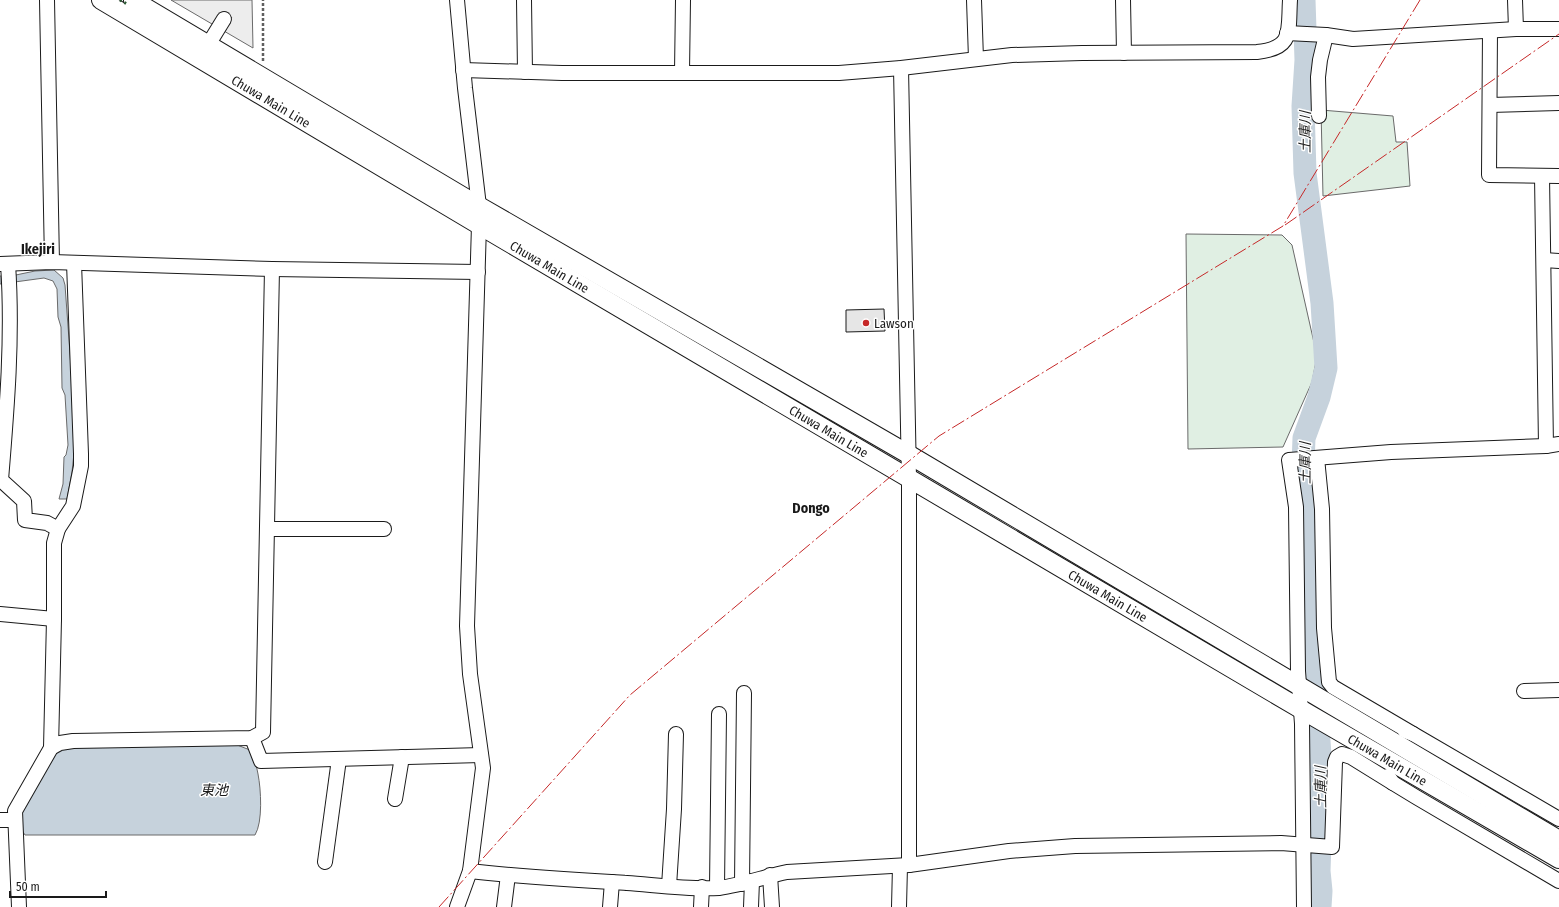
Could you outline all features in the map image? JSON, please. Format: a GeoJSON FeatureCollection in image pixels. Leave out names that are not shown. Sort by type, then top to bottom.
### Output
{"type":"FeatureCollection","features":[{"type":"Feature","properties":{"kind":"main road","name":"Chuwa Main Line"},"geometry":{"type":"LineString","coordinates":[[101,0],[479,225],[1305,712],[1559,859]]}},
{"type":"Feature","properties":{"kind":"main road","name":"Chuwa Main Line"},"geometry":{"type":"LineString","coordinates":[[133,0],[479,206],[908,454],[1559,840]]}},
{"type":"Feature","properties":{"kind":"street"},"geometry":{"type":"LineString","coordinates":[[47,0],[52,262]]}},
{"type":"Feature","properties":{"kind":"street"},"geometry":{"type":"LineString","coordinates":[[457,0],[463,70],[479,206],[466,626],[470,674],[483,768],[470,871],[457,907]]}},
{"type":"Feature","properties":{"kind":"street"},"geometry":{"type":"LineString","coordinates":[[524,0],[525,72]]}},
{"type":"Feature","properties":{"kind":"street"},"geometry":{"type":"LineString","coordinates":[[682,72],[683,0]]}},
{"type":"Feature","properties":{"kind":"street"},"geometry":{"type":"LineString","coordinates":[[974,0],[976,59]]}},
{"type":"Feature","properties":{"kind":"street"},"geometry":{"type":"LineString","coordinates":[[1123,0],[1124,53]]}},
{"type":"Feature","properties":{"kind":"street"},"geometry":{"type":"LineString","coordinates":[[463,70],[525,72],[831,74],[901,68],[976,59],[1046,54],[1271,51],[1282,45],[1288,33],[1290,0]]}},
{"type":"Feature","properties":{"kind":"street"},"geometry":{"type":"LineString","coordinates":[[1515,0],[1516,29]]}},
{"type":"Feature","properties":{"kind":"street"},"geometry":{"type":"LineString","coordinates":[[208,45],[224,19]]}},
{"type":"Feature","properties":{"kind":"street"},"geometry":{"type":"LineString","coordinates":[[1288,33],[1326,35],[1353,39],[1516,29],[1559,29]]}},
{"type":"Feature","properties":{"kind":"street"},"geometry":{"type":"LineString","coordinates":[[1490,31],[1489,175],[1559,176]]}},
{"type":"Feature","properties":{"kind":"street"},"geometry":{"type":"LineString","coordinates":[[1319,116],[1318,77],[1320,60],[1326,35]]}},
{"type":"Feature","properties":{"kind":"street"},"geometry":{"type":"LineString","coordinates":[[899,907],[905,866],[909,478],[901,68]]}},
{"type":"Feature","properties":{"kind":"street"},"geometry":{"type":"LineString","coordinates":[[1490,105],[1559,103]]}},
{"type":"Feature","properties":{"kind":"street"},"geometry":{"type":"LineString","coordinates":[[1304,907],[1302,844],[1305,712],[1296,507],[1289,460],[1391,452],[1552,445],[1542,176]]}},
{"type":"Feature","properties":{"kind":"street"},"geometry":{"type":"LineString","coordinates":[[1544,260],[1559,261]]}},
{"type":"Feature","properties":{"kind":"street"},"geometry":{"type":"LineString","coordinates":[[58,529],[47,524],[25,520],[24,500],[1,480],[6,272],[52,262],[272,269],[478,272]]}},
{"type":"Feature","properties":{"kind":"street"},"geometry":{"type":"LineString","coordinates":[[19,907],[14,820],[15,810],[51,748],[54,543],[58,529],[72,506],[81,466],[82,454],[74,263]]}},
{"type":"Feature","properties":{"kind":"street"},"geometry":{"type":"LineString","coordinates":[[51,748],[60,743],[73,741],[252,738],[263,732],[272,269]]}},
{"type":"Feature","properties":{"kind":"street"},"geometry":{"type":"LineString","coordinates":[[1317,458],[1322,509],[1324,628],[1329,682],[1333,687],[1559,819]]}},
{"type":"Feature","properties":{"kind":"street"},"geometry":{"type":"LineString","coordinates":[[267,529],[384,529]]}},
{"type":"Feature","properties":{"kind":"street"},"geometry":{"type":"LineString","coordinates":[[0,614],[54,618]]}},
{"type":"Feature","properties":{"kind":"street"},"geometry":{"type":"LineString","coordinates":[[1524,691],[1559,690]]}},
{"type":"Feature","properties":{"kind":"street"},"geometry":{"type":"LineString","coordinates":[[744,692],[747,883],[751,907]]}},
{"type":"Feature","properties":{"kind":"street"},"geometry":{"type":"LineString","coordinates":[[1328,703],[1413,734]]}},
{"type":"Feature","properties":{"kind":"street"},"geometry":{"type":"LineString","coordinates":[[718,888],[719,714]]}},
{"type":"Feature","properties":{"kind":"street"},"geometry":{"type":"LineString","coordinates":[[669,886],[674,809],[676,734]]}},
{"type":"Feature","properties":{"kind":"street"},"geometry":{"type":"LineString","coordinates":[[252,738],[261,761],[482,756]]}},
{"type":"Feature","properties":{"kind":"street"},"geometry":{"type":"LineString","coordinates":[[1366,747],[1393,783]]}},
{"type":"Feature","properties":{"kind":"street"},"geometry":{"type":"LineString","coordinates":[[470,871],[508,875],[718,888],[747,883],[770,875],[787,872],[905,866],[1008,851],[1074,846],[1210,843],[1302,844],[1332,847],[1335,762],[1337,756],[1342,754],[1351,756],[1502,849],[1559,881]]}},
{"type":"Feature","properties":{"kind":"street"},"geometry":{"type":"LineString","coordinates":[[395,799],[402,757]]}},
{"type":"Feature","properties":{"kind":"street"},"geometry":{"type":"LineString","coordinates":[[324,862],[339,759]]}},
{"type":"Feature","properties":{"kind":"street"},"geometry":{"type":"LineString","coordinates":[[0,820],[14,820]]}},
{"type":"Feature","properties":{"kind":"street"},"geometry":{"type":"LineString","coordinates":[[504,907],[508,875]]}},
{"type":"Feature","properties":{"kind":"street"},"geometry":{"type":"LineString","coordinates":[[770,875],[772,907]]}},
{"type":"Feature","properties":{"kind":"street"},"geometry":{"type":"LineString","coordinates":[[610,907],[612,882]]}},
{"type":"Feature","properties":{"kind":"street"},"geometry":{"type":"LineString","coordinates":[[701,907],[702,888]]}},
{"type":"Feature","properties":{"kind":"path"},"geometry":{"type":"LineString","coordinates":[[260,76],[264,57],[263,0]]}},
{"type":"Feature","properties":{"kind":"green space"},"geometry":{"type":"Polygon","coordinates":[[[1321,110],[1393,116],[1396,142],[1407,142],[1410,186],[1323,196],[1321,110]]]}},
{"type":"Feature","properties":{"kind":"green space"},"geometry":{"type":"Polygon","coordinates":[[[1186,234],[1282,235],[1292,245],[1317,356],[1312,382],[1283,447],[1188,449],[1186,234]]]}},
{"type":"Feature","properties":{"kind":"shaded area"},"geometry":{"type":"Polygon","coordinates":[[[171,0],[252,0],[253,48],[171,0]]]}},
{"type":"Feature","properties":{"kind":"water"},"geometry":{"type":"Polygon","coordinates":[[[54,270],[63,278],[65,285],[73,395],[74,453],[67,499],[59,499],[63,484],[64,457],[66,455],[68,445],[65,395],[62,388],[61,327],[58,317],[57,289],[53,281],[44,278],[0,284],[0,276],[11,276],[35,271],[54,270]]]}},
{"type":"Feature","properties":{"kind":"water","name":"東池"},"geometry":{"type":"Polygon","coordinates":[[[232,743],[250,750],[257,768],[261,805],[258,829],[255,835],[25,835],[19,826],[19,810],[54,753],[67,747],[232,743]]]}},
{"type":"Feature","properties":{"kind":"building"},"geometry":{"type":"Polygon","coordinates":[[[884,309],[885,331],[846,332],[846,310],[884,309]]]}},
{"type":"Feature","properties":{"kind":"waterway","name":"土庫川"},"geometry":{"type":"LineString","coordinates":[[1304,0],[1306,60],[1303,106],[1305,173],[1322,303],[1326,368],[1319,397],[1304,438],[1303,465],[1310,563],[1313,655],[1322,784],[1319,871],[1321,891],[1320,907]]}},
{"type":"Feature","properties":{"kind":"hedge"},"geometry":{"type":"LineString","coordinates":[[120,0],[127,4]]}},
{"type":"Feature","properties":{"kind":"power"},"geometry":{"type":"LineString","coordinates":[[439,907],[630,695],[939,436],[1283,226],[1420,0]]}},
{"type":"Feature","properties":{"kind":"power"},"geometry":{"type":"LineString","coordinates":[[1285,225],[1559,34]]}},
{"type":"Feature","properties":{"kind":"place","name":"Lawson"},"geometry":{"type":"Point","coordinates":[866,323]}},
{"type":"Feature","properties":{"kind":"district","name":"Ikejiri"},"geometry":{"type":"Point","coordinates":[38,249]}},
{"type":"Feature","properties":{"kind":"district","name":"Dongo"},"geometry":{"type":"Point","coordinates":[811,508]}}]}
